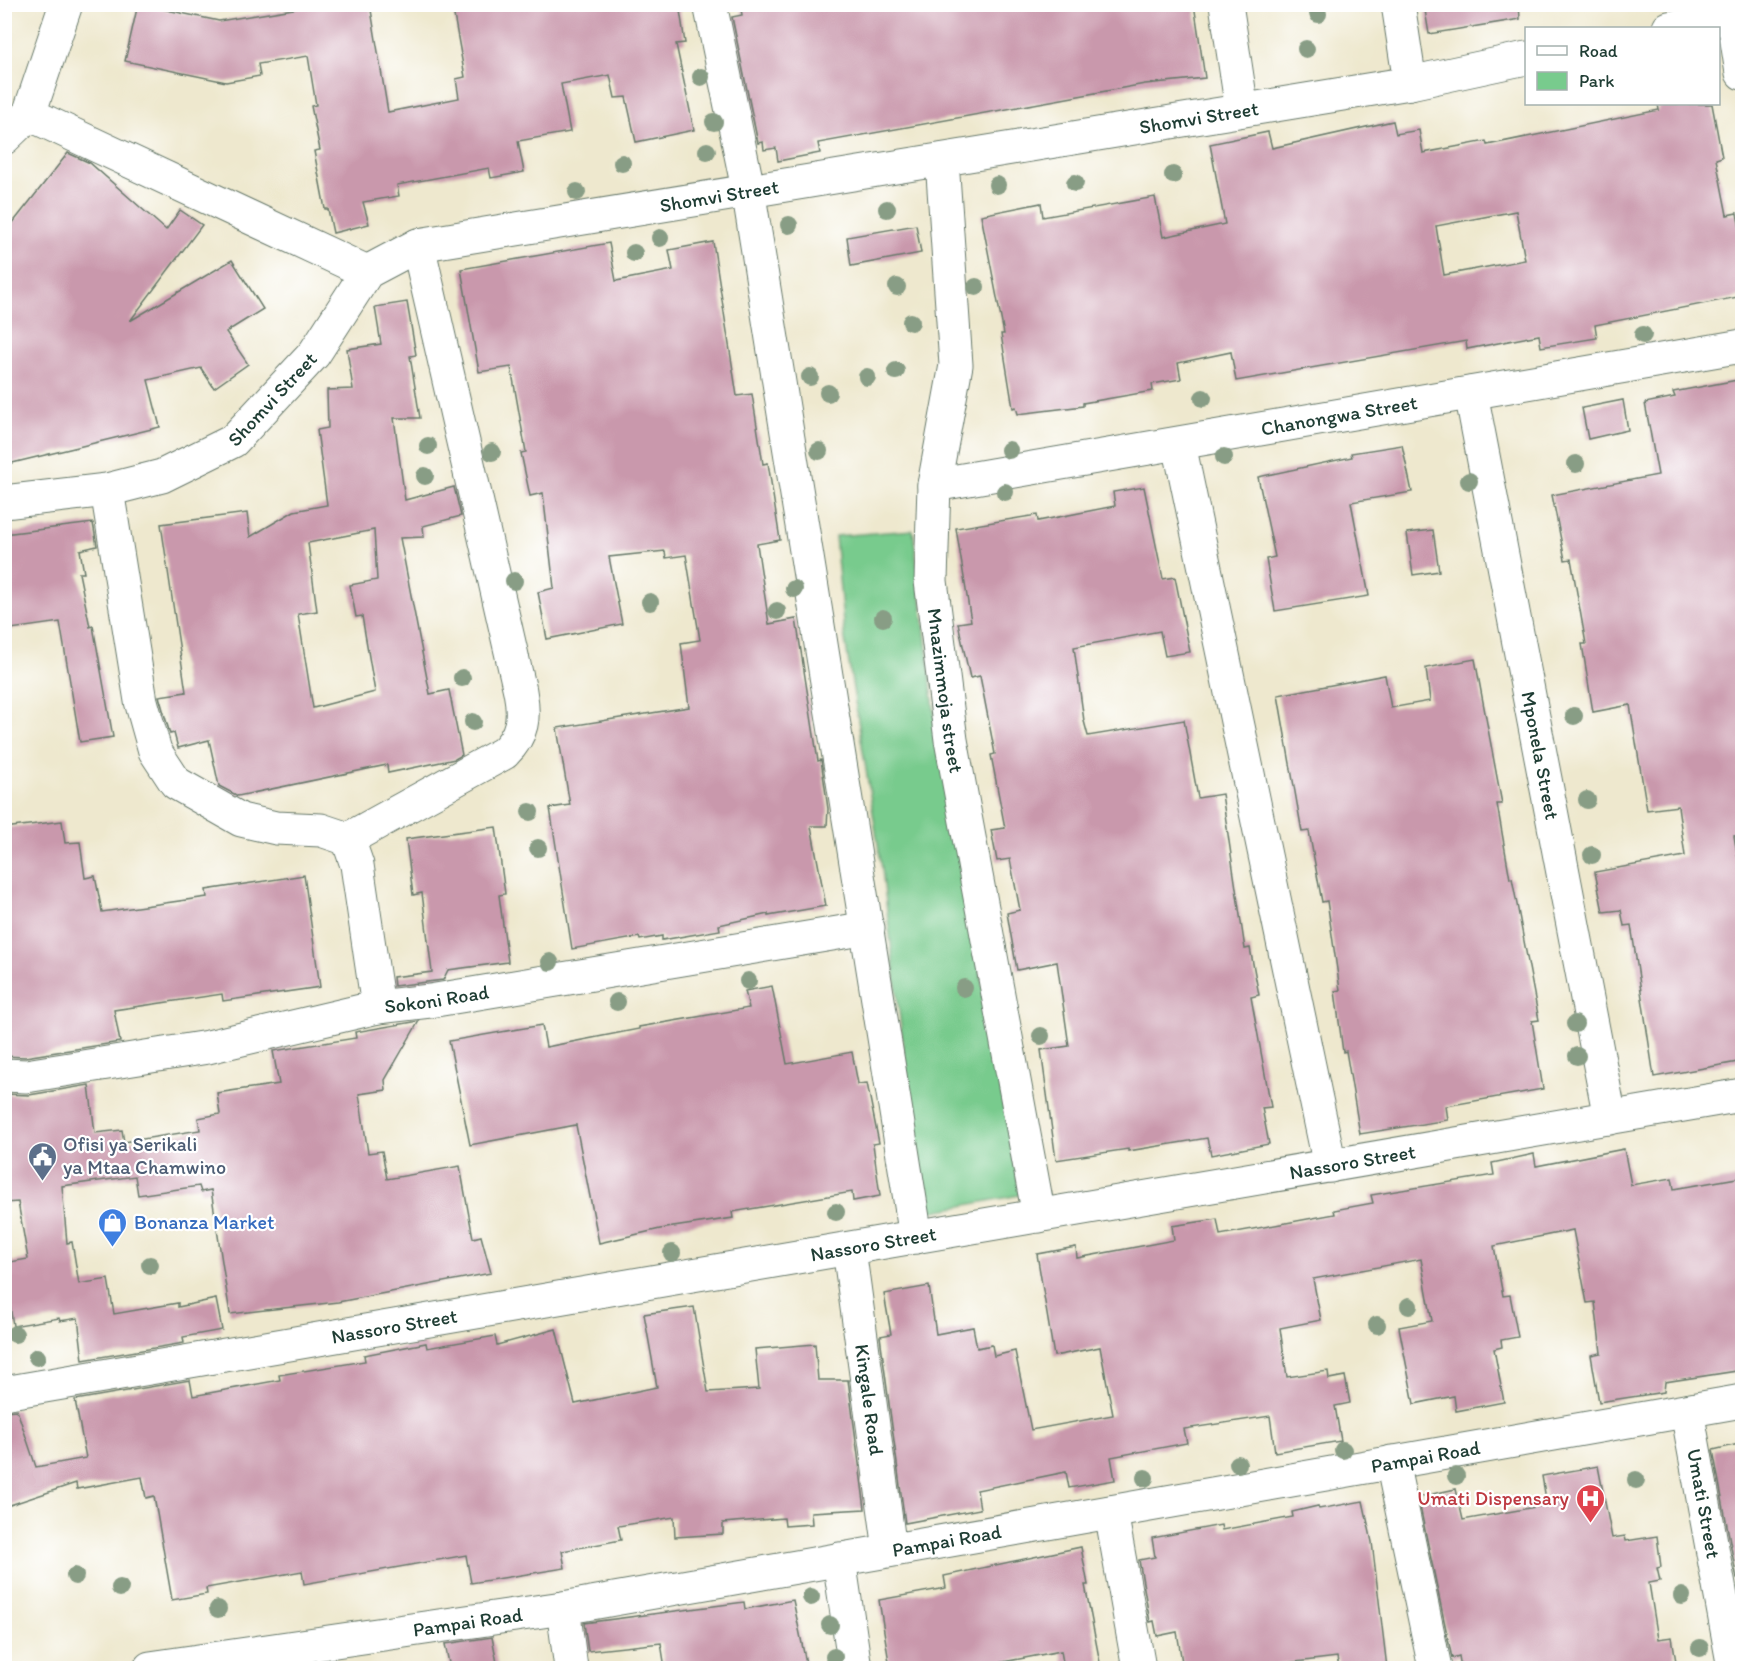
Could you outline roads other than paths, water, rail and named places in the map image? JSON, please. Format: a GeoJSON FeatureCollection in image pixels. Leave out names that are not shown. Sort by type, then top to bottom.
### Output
{"type":"FeatureCollection","features":[{"type":"Feature","properties":{"kind":"street"},"geometry":{"type":"LineString","coordinates":[[4,138],[29,114],[66,4]]}},
{"type":"Feature","properties":{"kind":"street"},"geometry":{"type":"LineString","coordinates":[[710,4],[748,189],[916,1237]]}},
{"type":"Feature","properties":{"kind":"street"},"geometry":{"type":"LineString","coordinates":[[1226,4],[1242,110]]}},
{"type":"Feature","properties":{"kind":"street"},"geometry":{"type":"LineString","coordinates":[[1398,4],[1410,83]]}},
{"type":"Feature","properties":{"kind":"street"},"geometry":{"type":"LineString","coordinates":[[1674,27],[1738,14],[1743,73]]}},
{"type":"Feature","properties":{"kind":"street","name":"Shomvi Street"},"geometry":{"type":"LineString","coordinates":[[4,502],[107,490],[162,476],[233,441],[314,354],[367,272],[418,244],[1410,83],[1525,58]]}},
{"type":"Feature","properties":{"kind":"street"},"geometry":{"type":"LineString","coordinates":[[29,114],[367,272]]}},
{"type":"Feature","properties":{"kind":"street","name":"Mnazimmoja street"},"geometry":{"type":"LineString","coordinates":[[942,159],[956,365],[934,485],[931,581],[951,740],[1039,1216]]}},
{"type":"Feature","properties":{"kind":"street"},"geometry":{"type":"LineString","coordinates":[[107,490],[141,701],[155,751],[176,783],[241,820],[276,828],[321,830],[348,839],[504,753],[516,742],[522,726],[523,707],[418,244]]}},
{"type":"Feature","properties":{"kind":"street","name":"Chanongwa Street"},"geometry":{"type":"LineString","coordinates":[[934,485],[1743,346]]}},
{"type":"Feature","properties":{"kind":"street","name":"Mponela Street"},"geometry":{"type":"LineString","coordinates":[[1471,393],[1610,1118]]}},
{"type":"Feature","properties":{"kind":"street"},"geometry":{"type":"LineString","coordinates":[[1179,444],[1330,1166]]}},
{"type":"Feature","properties":{"kind":"street"},"geometry":{"type":"LineString","coordinates":[[348,839],[357,865],[378,1006]]}},
{"type":"Feature","properties":{"kind":"street","name":"Sokoni Road"},"geometry":{"type":"LineString","coordinates":[[4,1076],[26,1076],[208,1047],[378,1006],[430,1001],[868,928]]}},
{"type":"Feature","properties":{"kind":"street","name":"Nassoro Street"},"geometry":{"type":"LineString","coordinates":[[4,1393],[1743,1095]]}},
{"type":"Feature","properties":{"kind":"street","name":"Kingale Road"},"geometry":{"type":"LineString","coordinates":[[849,1249],[890,1550]]}},
{"type":"Feature","properties":{"kind":"street","name":"Pampai Road"},"geometry":{"type":"LineString","coordinates":[[150,1668],[563,1608],[1743,1401]]}},
{"type":"Feature","properties":{"kind":"street","name":"Umati Street"},"geometry":{"type":"LineString","coordinates":[[1687,1411],[1734,1668]]}},
{"type":"Feature","properties":{"kind":"street"},"geometry":{"type":"LineString","coordinates":[[1392,1462],[1435,1668]]}},
{"type":"Feature","properties":{"kind":"street"},"geometry":{"type":"LineString","coordinates":[[1111,1512],[1140,1668]]}},
{"type":"Feature","properties":{"kind":"street"},"geometry":{"type":"LineString","coordinates":[[839,1559],[855,1668]]}},
{"type":"Feature","properties":{"kind":"street"},"geometry":{"type":"LineString","coordinates":[[563,1608],[571,1668]]}},
{"type":"Feature","properties":{"kind":"place","name":"Ofisi ya Serikali ya Mtaa Chamwino"},"geometry":{"type":"Point","coordinates":[42,1182]}},
{"type":"Feature","properties":{"kind":"place","name":"Bonanza Market"},"geometry":{"type":"Point","coordinates":[113,1248]}},
{"type":"Feature","properties":{"kind":"place","name":"Umati Dispensary"},"geometry":{"type":"Point","coordinates":[1590,1524]}}]}
